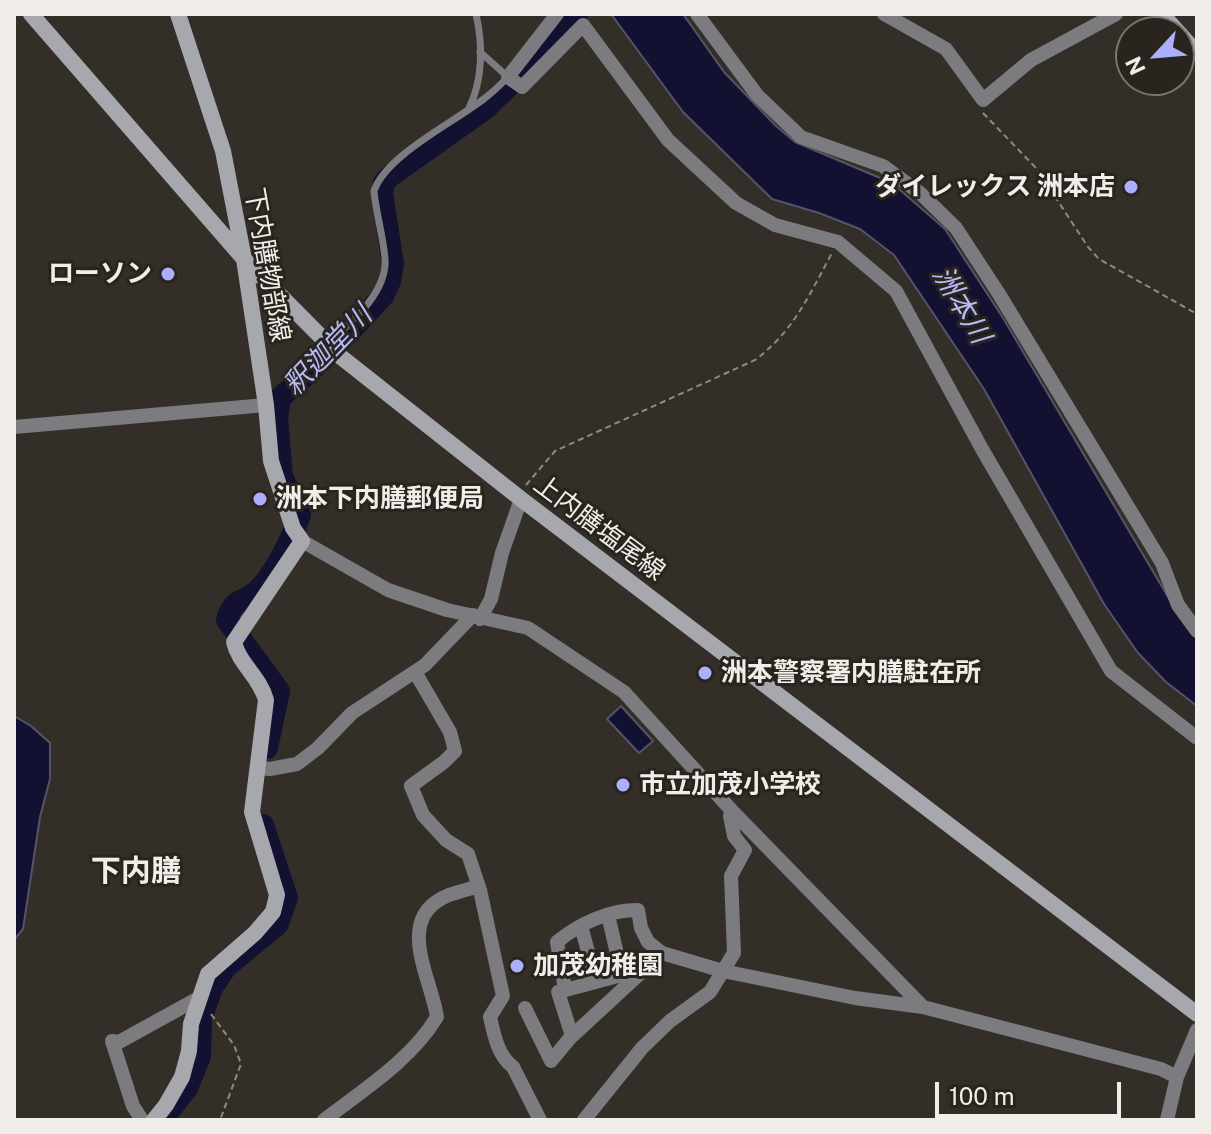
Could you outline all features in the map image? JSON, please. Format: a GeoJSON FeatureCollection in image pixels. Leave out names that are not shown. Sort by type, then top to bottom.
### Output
{"type":"FeatureCollection","features":[{"type":"Feature","properties":{"kind":"main road","name":"上内膳塩尾線"},"geometry":{"type":"LineString","coordinates":[[31,14],[244,259],[333,348],[521,499],[1197,1014]]}},
{"type":"Feature","properties":{"kind":"main road","name":"下内膳物部線"},"geometry":{"type":"LineString","coordinates":[[178,14],[223,151],[244,259],[266,405],[271,461],[297,535]]}},
{"type":"Feature","properties":{"kind":"main road"},"geometry":{"type":"LineString","coordinates":[[154,1120],[182,1077],[197,999],[208,974],[255,933],[273,912],[277,895],[252,812],[262,768],[266,700],[263,688],[236,652],[237,636],[297,535]]}},
{"type":"Feature","properties":{"kind":"street"},"geometry":{"type":"LineString","coordinates":[[557,14],[508,77],[522,87],[583,25],[668,140],[736,203],[775,225],[838,242],[896,291],[982,449],[1111,671],[1197,738]]}},
{"type":"Feature","properties":{"kind":"street"},"geometry":{"type":"LineString","coordinates":[[697,14],[757,95],[801,137],[883,166],[920,193],[956,228],[1162,563],[1178,605],[1197,631]]}},
{"type":"Feature","properties":{"kind":"street"},"geometry":{"type":"LineString","coordinates":[[884,14],[946,49],[983,100],[1031,60],[1116,14]]}},
{"type":"Feature","properties":{"kind":"street"},"geometry":{"type":"LineString","coordinates":[[14,427],[266,405]]}},
{"type":"Feature","properties":{"kind":"street"},"geometry":{"type":"LineString","coordinates":[[262,768],[297,764],[318,748],[352,713],[415,672],[476,617],[491,599],[502,553],[521,499]]}},
{"type":"Feature","properties":{"kind":"street"},"geometry":{"type":"LineString","coordinates":[[297,535],[388,590],[447,610],[528,628],[624,692],[734,813],[923,1007]]}},
{"type":"Feature","properties":{"kind":"street"},"geometry":{"type":"LineString","coordinates":[[415,672],[450,732],[455,751],[411,786],[423,815],[446,840],[468,854],[479,886],[503,996],[490,1017],[496,1041],[540,1120]]}},
{"type":"Feature","properties":{"kind":"street"},"geometry":{"type":"LineString","coordinates":[[584,1120],[642,1048],[670,1021],[710,992],[734,953],[731,876],[745,850],[734,836],[730,816],[734,813]]}},
{"type":"Feature","properties":{"kind":"street"},"geometry":{"type":"LineString","coordinates":[[324,1120],[377,1079],[427,1034],[437,1017],[421,959],[419,925],[425,913],[446,896],[479,886]]}},
{"type":"Feature","properties":{"kind":"street"},"geometry":{"type":"LineString","coordinates":[[565,989],[557,942],[581,926],[619,910],[638,910],[641,928],[648,942],[662,953],[723,971],[855,998],[923,1007],[1161,1069],[1177,1077]]}},
{"type":"Feature","properties":{"kind":"street"},"geometry":{"type":"LineString","coordinates":[[608,915],[622,975]]}},
{"type":"Feature","properties":{"kind":"street"},"geometry":{"type":"LineString","coordinates":[[581,926],[596,981]]}},
{"type":"Feature","properties":{"kind":"street"},"geometry":{"type":"LineString","coordinates":[[525,1008],[551,1061],[572,1036],[662,953]]}},
{"type":"Feature","properties":{"kind":"street"},"geometry":{"type":"LineString","coordinates":[[572,1036],[558,992],[645,969]]}},
{"type":"Feature","properties":{"kind":"street"},"geometry":{"type":"LineString","coordinates":[[142,1120],[133,1106],[112,1041],[119,1042],[197,999]]}},
{"type":"Feature","properties":{"kind":"street"},"geometry":{"type":"LineString","coordinates":[[1167,1120],[1177,1077],[1197,1030]]}},
{"type":"Feature","properties":{"kind":"lane"},"geometry":{"type":"LineString","coordinates":[[468,110],[476,93],[480,52],[476,14]]}},
{"type":"Feature","properties":{"kind":"lane"},"geometry":{"type":"LineString","coordinates":[[333,348],[379,289],[383,277],[386,261],[375,198],[377,182],[398,160],[508,77],[480,52]]}},
{"type":"Feature","properties":{"kind":"path"},"geometry":{"type":"LineString","coordinates":[[983,100],[981,110],[1037,169],[1099,259],[1197,314]]}},
{"type":"Feature","properties":{"kind":"path"},"geometry":{"type":"LineString","coordinates":[[521,499],[523,489],[555,451],[755,360],[772,347],[796,319],[838,242]]}},
{"type":"Feature","properties":{"kind":"path"},"geometry":{"type":"LineString","coordinates":[[197,999],[234,1045],[241,1064],[220,1120]]}},
{"type":"Feature","properties":{"kind":"water","name":"洲本川"},"geometry":{"type":"Polygon","coordinates":[[[611,14],[683,14],[724,72],[795,142],[892,183],[945,229],[1003,318],[1174,607],[1197,636],[1197,706],[1166,682],[1138,653],[1104,604],[984,389],[894,255],[860,229],[772,199],[683,112],[611,14]]]}},
{"type":"Feature","properties":{"kind":"water"},"geometry":{"type":"Polygon","coordinates":[[[621,706],[653,741],[639,753],[607,719],[621,706]]]}},
{"type":"Feature","properties":{"kind":"water"},"geometry":{"type":"Polygon","coordinates":[[[14,716],[50,743],[50,779],[40,817],[23,929],[14,940],[14,716]]]}},
{"type":"Feature","properties":{"kind":"waterway","name":"釈迦堂川"},"geometry":{"type":"LineString","coordinates":[[526,68],[577,14]]}},
{"type":"Feature","properties":{"kind":"waterway","name":"釈迦堂川"},"geometry":{"type":"LineString","coordinates":[[267,748],[279,691],[227,620],[233,607],[257,591],[270,576],[300,515],[282,476],[277,418],[280,398],[326,357],[383,296],[393,264],[382,193],[384,183],[485,109],[514,81]]}},
{"type":"Feature","properties":{"kind":"waterway","name":"釈迦堂川"},"geometry":{"type":"LineString","coordinates":[[162,1120],[187,1088],[200,1056],[201,1018],[212,988],[226,967],[278,924],[287,898],[263,825]]}},
{"type":"Feature","properties":{"kind":"place","name":"ダイレックス 洲本店"},"geometry":{"type":"Point","coordinates":[1131,187]}},
{"type":"Feature","properties":{"kind":"place","name":"ローソン"},"geometry":{"type":"Point","coordinates":[168,274]}},
{"type":"Feature","properties":{"kind":"place","name":"洲本下内膳郵便局"},"geometry":{"type":"Point","coordinates":[260,499]}},
{"type":"Feature","properties":{"kind":"place","name":"洲本警察署内膳駐在所"},"geometry":{"type":"Point","coordinates":[705,673]}},
{"type":"Feature","properties":{"kind":"place","name":"市立加茂小学校"},"geometry":{"type":"Point","coordinates":[623,785]}},
{"type":"Feature","properties":{"kind":"place","name":"加茂幼稚園"},"geometry":{"type":"Point","coordinates":[517,966]}},
{"type":"Feature","properties":{"kind":"district","name":"下内膳"},"geometry":{"type":"Point","coordinates":[136,872]}}]}
